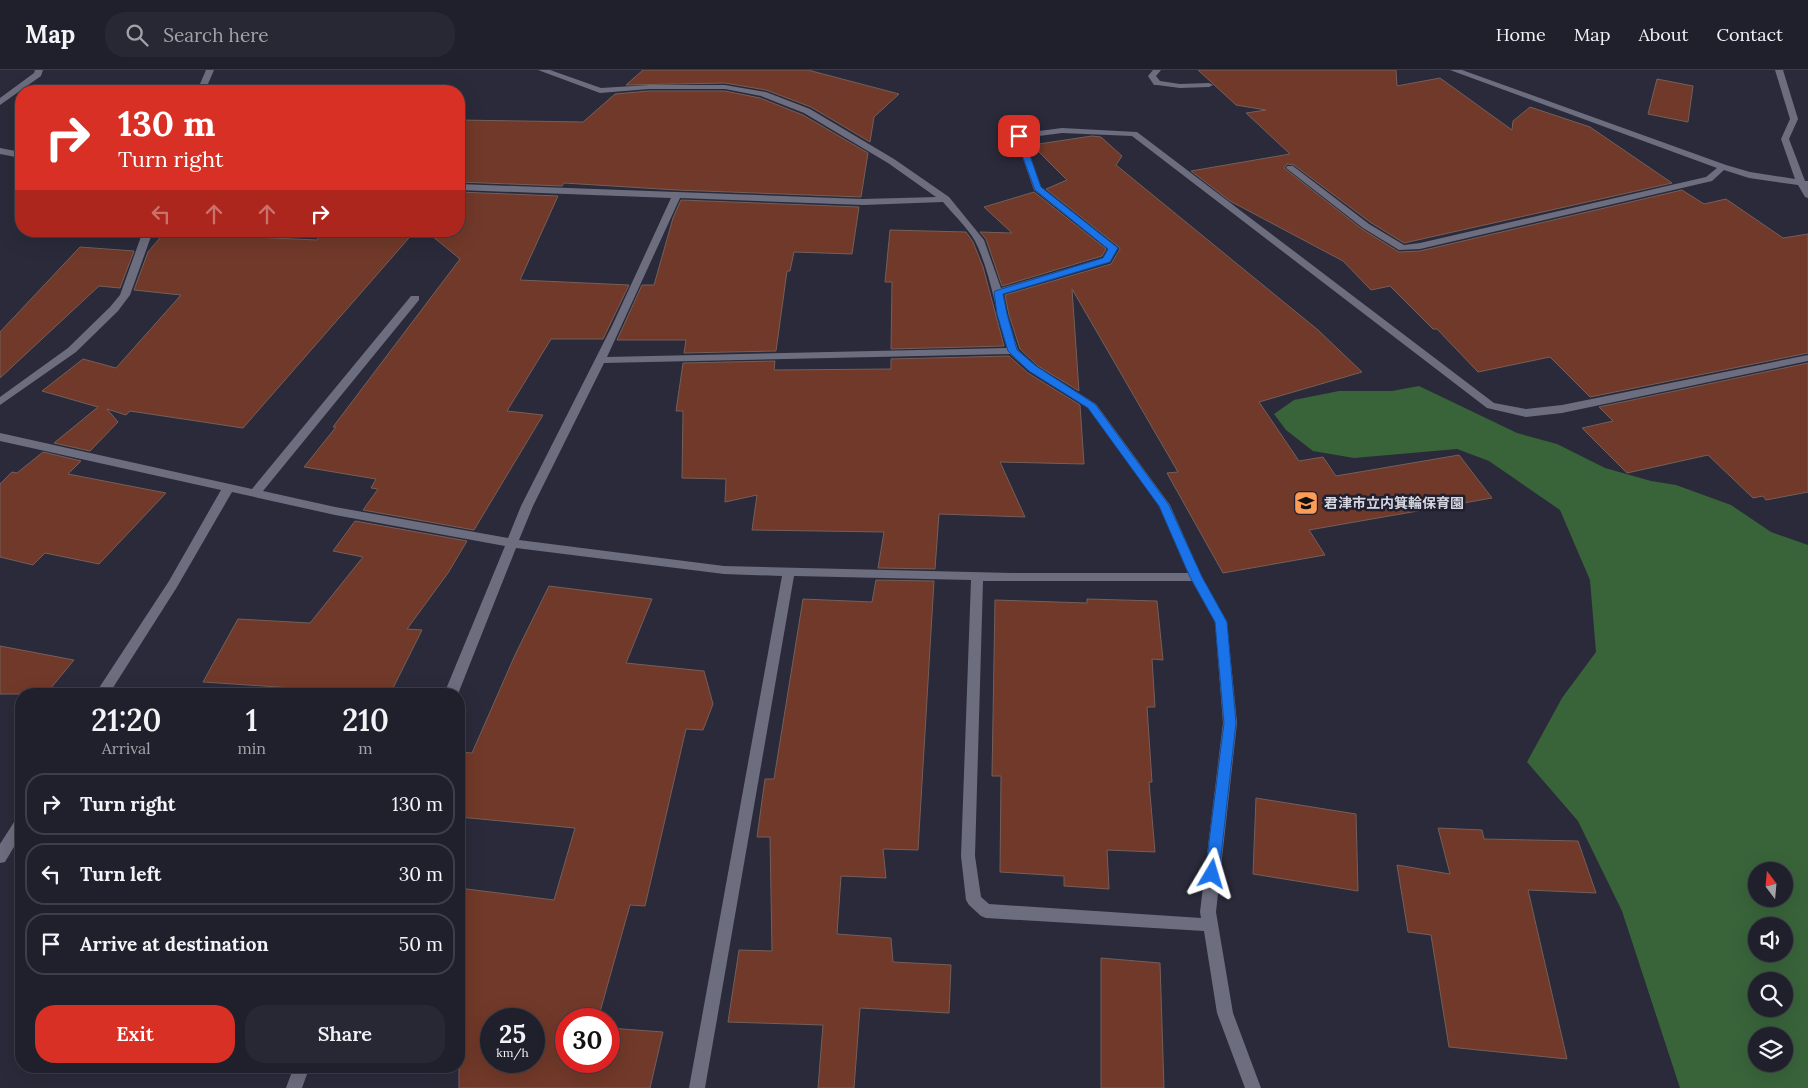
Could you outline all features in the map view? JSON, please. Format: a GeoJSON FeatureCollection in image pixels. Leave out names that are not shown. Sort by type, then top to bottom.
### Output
{"type":"FeatureCollection","features":[{"type":"Feature","properties":{"kind":"street"},"geometry":{"type":"LineString","coordinates":[[23,85],[38,74],[39,70]]}},
{"type":"Feature","properties":{"kind":"street"},"geometry":{"type":"LineString","coordinates":[[204,85],[210,70]]}},
{"type":"Feature","properties":{"kind":"street"},"geometry":{"type":"LineString","coordinates":[[542,70],[600,91],[725,87],[763,94],[807,111],[891,160],[946,199],[979,240],[998,292],[1002,314],[1013,351],[1033,368],[1092,406],[1164,505],[1196,577],[1221,622],[1230,723],[1208,912],[1225,1013],[1253,1088]]}},
{"type":"Feature","properties":{"kind":"street"},"geometry":{"type":"LineString","coordinates":[[1157,70],[1152,76],[1157,83],[1180,86],[1209,85]]}},
{"type":"Feature","properties":{"kind":"street"},"geometry":{"type":"LineString","coordinates":[[1454,70],[1723,168],[1749,175],[1804,184]]}},
{"type":"Feature","properties":{"kind":"street"},"geometry":{"type":"LineString","coordinates":[[1779,70],[1794,119],[1785,139],[1808,195]]}},
{"type":"Feature","properties":{"kind":"street"},"geometry":{"type":"LineString","coordinates":[[0,102],[15,91]]}},
{"type":"Feature","properties":{"kind":"street"},"geometry":{"type":"LineString","coordinates":[[998,292],[1107,260],[1113,248],[1038,188],[1019,136],[1041,131],[1089,130],[1116,132],[1134,134],[1152,145],[1491,406],[1526,413],[1562,409],[1808,358]]}},
{"type":"Feature","properties":{"kind":"street"},"geometry":{"type":"LineString","coordinates":[[0,152],[15,154]]}},
{"type":"Feature","properties":{"kind":"street"},"geometry":{"type":"LineString","coordinates":[[1290,168],[1366,226],[1402,248],[1420,246],[1709,179],[1723,168]]}},
{"type":"Feature","properties":{"kind":"street"},"geometry":{"type":"LineString","coordinates":[[465,186],[863,202],[946,199]]}},
{"type":"Feature","properties":{"kind":"street"},"geometry":{"type":"LineString","coordinates":[[454,688],[527,506],[600,360],[676,196]]}},
{"type":"Feature","properties":{"kind":"street"},"geometry":{"type":"LineString","coordinates":[[0,402],[72,350],[114,309],[126,295],[146,237]]}},
{"type":"Feature","properties":{"kind":"street"},"geometry":{"type":"LineString","coordinates":[[255,493],[415,298]]}},
{"type":"Feature","properties":{"kind":"street"},"geometry":{"type":"LineString","coordinates":[[600,360],[1013,351]]}},
{"type":"Feature","properties":{"kind":"street"},"geometry":{"type":"LineString","coordinates":[[0,392],[12,394]]}},
{"type":"Feature","properties":{"kind":"street"},"geometry":{"type":"LineString","coordinates":[[0,436],[335,511],[512,543],[724,570],[977,576],[1196,577]]}},
{"type":"Feature","properties":{"kind":"street"},"geometry":{"type":"LineString","coordinates":[[106,688],[173,584],[230,487]]}},
{"type":"Feature","properties":{"kind":"street"},"geometry":{"type":"LineString","coordinates":[[697,1088],[789,571]]}},
{"type":"Feature","properties":{"kind":"street"},"geometry":{"type":"LineString","coordinates":[[977,576],[968,856],[974,900],[986,911],[1210,925]]}},
{"type":"Feature","properties":{"kind":"street"},"geometry":{"type":"LineString","coordinates":[[0,857],[15,833]]}},
{"type":"Feature","properties":{"kind":"street"},"geometry":{"type":"LineString","coordinates":[[294,1088],[299,1073]]}},
{"type":"Feature","properties":{"kind":"green space"},"geometry":{"type":"Polygon","coordinates":[[[1419,386],[1517,433],[1557,444],[1605,468],[1651,481],[1676,485],[1731,505],[1771,532],[1808,545],[1808,1088],[1680,1088],[1622,911],[1578,821],[1527,762],[1562,698],[1596,652],[1590,580],[1560,510],[1489,461],[1457,449],[1354,458],[1313,451],[1286,430],[1274,414],[1294,400],[1339,391],[1392,391],[1419,386]]]}},
{"type":"Feature","properties":{"kind":"building"},"geometry":{"type":"Polygon","coordinates":[[[643,70],[808,70],[899,94],[874,117],[870,142],[811,107],[766,90],[725,83],[626,85],[643,70]]]}},
{"type":"Feature","properties":{"kind":"building"},"geometry":{"type":"Polygon","coordinates":[[[1198,70],[1396,70],[1397,86],[1440,78],[1512,130],[1513,121],[1530,107],[1590,127],[1672,183],[1404,243],[1370,222],[1294,165],[1287,164],[1284,168],[1362,229],[1399,252],[1420,251],[1682,190],[1704,204],[1726,199],[1783,238],[1808,234],[1808,353],[1590,397],[1550,357],[1478,372],[1437,329],[1433,329],[1390,286],[1371,290],[1343,261],[1230,201],[1191,171],[1290,154],[1246,113],[1266,110],[1236,105],[1198,70]]]}},
{"type":"Feature","properties":{"kind":"building"},"geometry":{"type":"Polygon","coordinates":[[[1657,79],[1693,86],[1688,122],[1648,114],[1657,79]]]}},
{"type":"Feature","properties":{"kind":"building"},"geometry":{"type":"Polygon","coordinates":[[[649,91],[725,91],[760,98],[803,115],[868,153],[861,197],[677,190],[564,183],[562,186],[465,182],[465,120],[583,122],[615,94],[649,91]]]}},
{"type":"Feature","properties":{"kind":"building"},"geometry":{"type":"Polygon","coordinates":[[[1092,136],[1101,137],[1122,156],[1116,165],[1318,330],[1362,372],[1259,402],[1299,461],[1323,457],[1336,476],[1459,455],[1492,498],[1309,530],[1325,555],[1223,573],[1167,473],[1178,472],[1072,289],[1079,391],[1038,366],[1020,349],[1009,315],[1005,295],[1111,264],[1120,249],[1046,189],[1067,180],[1032,145],[1092,136]]]}},
{"type":"Feature","properties":{"kind":"building"},"geometry":{"type":"Polygon","coordinates":[[[465,192],[558,196],[520,280],[629,285],[603,339],[551,339],[507,411],[543,415],[474,530],[363,510],[378,489],[371,488],[376,479],[304,467],[336,427],[333,427],[460,259],[433,237],[465,237],[465,192]]]}},
{"type":"Feature","properties":{"kind":"building"},"geometry":{"type":"Polygon","coordinates":[[[1034,192],[1106,249],[1102,256],[1002,286],[986,239],[980,232],[1012,233],[984,207],[1034,192]]]}},
{"type":"Feature","properties":{"kind":"building"},"geometry":{"type":"Polygon","coordinates":[[[681,200],[859,207],[852,254],[794,252],[790,271],[787,271],[776,351],[684,353],[686,340],[617,340],[642,285],[654,285],[673,218],[681,200]]]}},
{"type":"Feature","properties":{"kind":"building"},"geometry":{"type":"Polygon","coordinates":[[[890,230],[966,232],[973,242],[983,267],[1004,346],[891,349],[892,282],[885,282],[890,230]]]}},
{"type":"Feature","properties":{"kind":"building"},"geometry":{"type":"Polygon","coordinates":[[[161,237],[251,237],[317,240],[319,237],[410,237],[243,428],[130,411],[126,415],[107,409],[118,422],[90,451],[54,443],[98,407],[42,391],[83,359],[116,368],[181,295],[134,290],[148,252],[161,237]]]}},
{"type":"Feature","properties":{"kind":"building"},"geometry":{"type":"Polygon","coordinates":[[[80,247],[134,251],[120,288],[99,286],[0,378],[0,332],[80,247]]]}},
{"type":"Feature","properties":{"kind":"building"},"geometry":{"type":"Polygon","coordinates":[[[1009,356],[1028,373],[1080,405],[1084,464],[1000,462],[1025,517],[939,514],[935,569],[878,568],[884,532],[752,530],[757,495],[725,502],[726,479],[682,478],[683,411],[676,411],[683,363],[775,361],[774,370],[891,369],[891,359],[1009,356]]]}},
{"type":"Feature","properties":{"kind":"building"},"geometry":{"type":"Polygon","coordinates":[[[1808,363],[1808,492],[1766,500],[1763,496],[1753,498],[1708,455],[1627,473],[1582,428],[1613,421],[1599,407],[1808,363]]]}},
{"type":"Feature","properties":{"kind":"building"},"geometry":{"type":"Polygon","coordinates":[[[43,452],[81,461],[68,474],[166,493],[99,564],[45,553],[33,565],[0,557],[0,484],[12,472],[17,473],[43,452]]]}},
{"type":"Feature","properties":{"kind":"building"},"geometry":{"type":"Polygon","coordinates":[[[355,521],[467,541],[448,573],[407,629],[422,630],[393,688],[293,688],[203,682],[238,619],[310,623],[363,557],[333,551],[355,521]]]}},
{"type":"Feature","properties":{"kind":"building"},"geometry":{"type":"Polygon","coordinates":[[[876,580],[934,581],[918,850],[883,849],[886,878],[841,876],[837,934],[891,938],[893,962],[951,965],[949,1013],[860,1008],[854,1088],[818,1088],[823,1025],[728,1022],[739,950],[772,951],[770,837],[757,837],[765,779],[774,779],[803,599],[872,602],[876,580]]]}},
{"type":"Feature","properties":{"kind":"building"},"geometry":{"type":"Polygon","coordinates":[[[549,586],[652,599],[626,663],[704,671],[713,704],[703,730],[686,729],[645,906],[630,905],[601,1008],[555,1008],[555,1073],[620,1073],[620,1029],[663,1032],[650,1088],[459,1088],[459,1073],[465,1073],[465,889],[554,900],[575,828],[465,818],[465,752],[472,753],[515,655],[549,586]]]}},
{"type":"Feature","properties":{"kind":"building"},"geometry":{"type":"Polygon","coordinates":[[[1087,599],[1157,601],[1163,660],[1152,659],[1155,707],[1147,707],[1152,782],[1149,782],[1155,852],[1107,850],[1109,889],[1064,886],[1064,876],[1000,872],[1001,776],[992,776],[995,600],[1087,603],[1087,599]]]}},
{"type":"Feature","properties":{"kind":"building"},"geometry":{"type":"Polygon","coordinates":[[[0,646],[74,660],[51,688],[15,688],[15,694],[0,694],[0,646]]]}},
{"type":"Feature","properties":{"kind":"building"},"geometry":{"type":"Polygon","coordinates":[[[1256,798],[1356,814],[1358,891],[1253,874],[1256,798]]]}},
{"type":"Feature","properties":{"kind":"building"},"geometry":{"type":"Polygon","coordinates":[[[1438,828],[1482,830],[1484,839],[1578,841],[1596,893],[1528,890],[1567,1059],[1449,1047],[1431,935],[1408,932],[1397,865],[1450,874],[1438,828]]]}},
{"type":"Feature","properties":{"kind":"building"},"geometry":{"type":"Polygon","coordinates":[[[1101,958],[1160,963],[1164,1088],[1101,1088],[1101,958]]]}},
{"type":"Feature","properties":{"kind":"place","name":"君津市立内箕輪保育園"},"geometry":{"type":"Point","coordinates":[1306,503]}},
{"type":"Feature","properties":{"kind":"route"},"geometry":{"type":"LineString","coordinates":[[1019,136],[1038,188],[1113,248],[1107,260],[998,292],[1002,314],[1013,351],[1033,368],[1092,406],[1164,505],[1196,577],[1221,622],[1230,723],[1212,874]]}}]}
